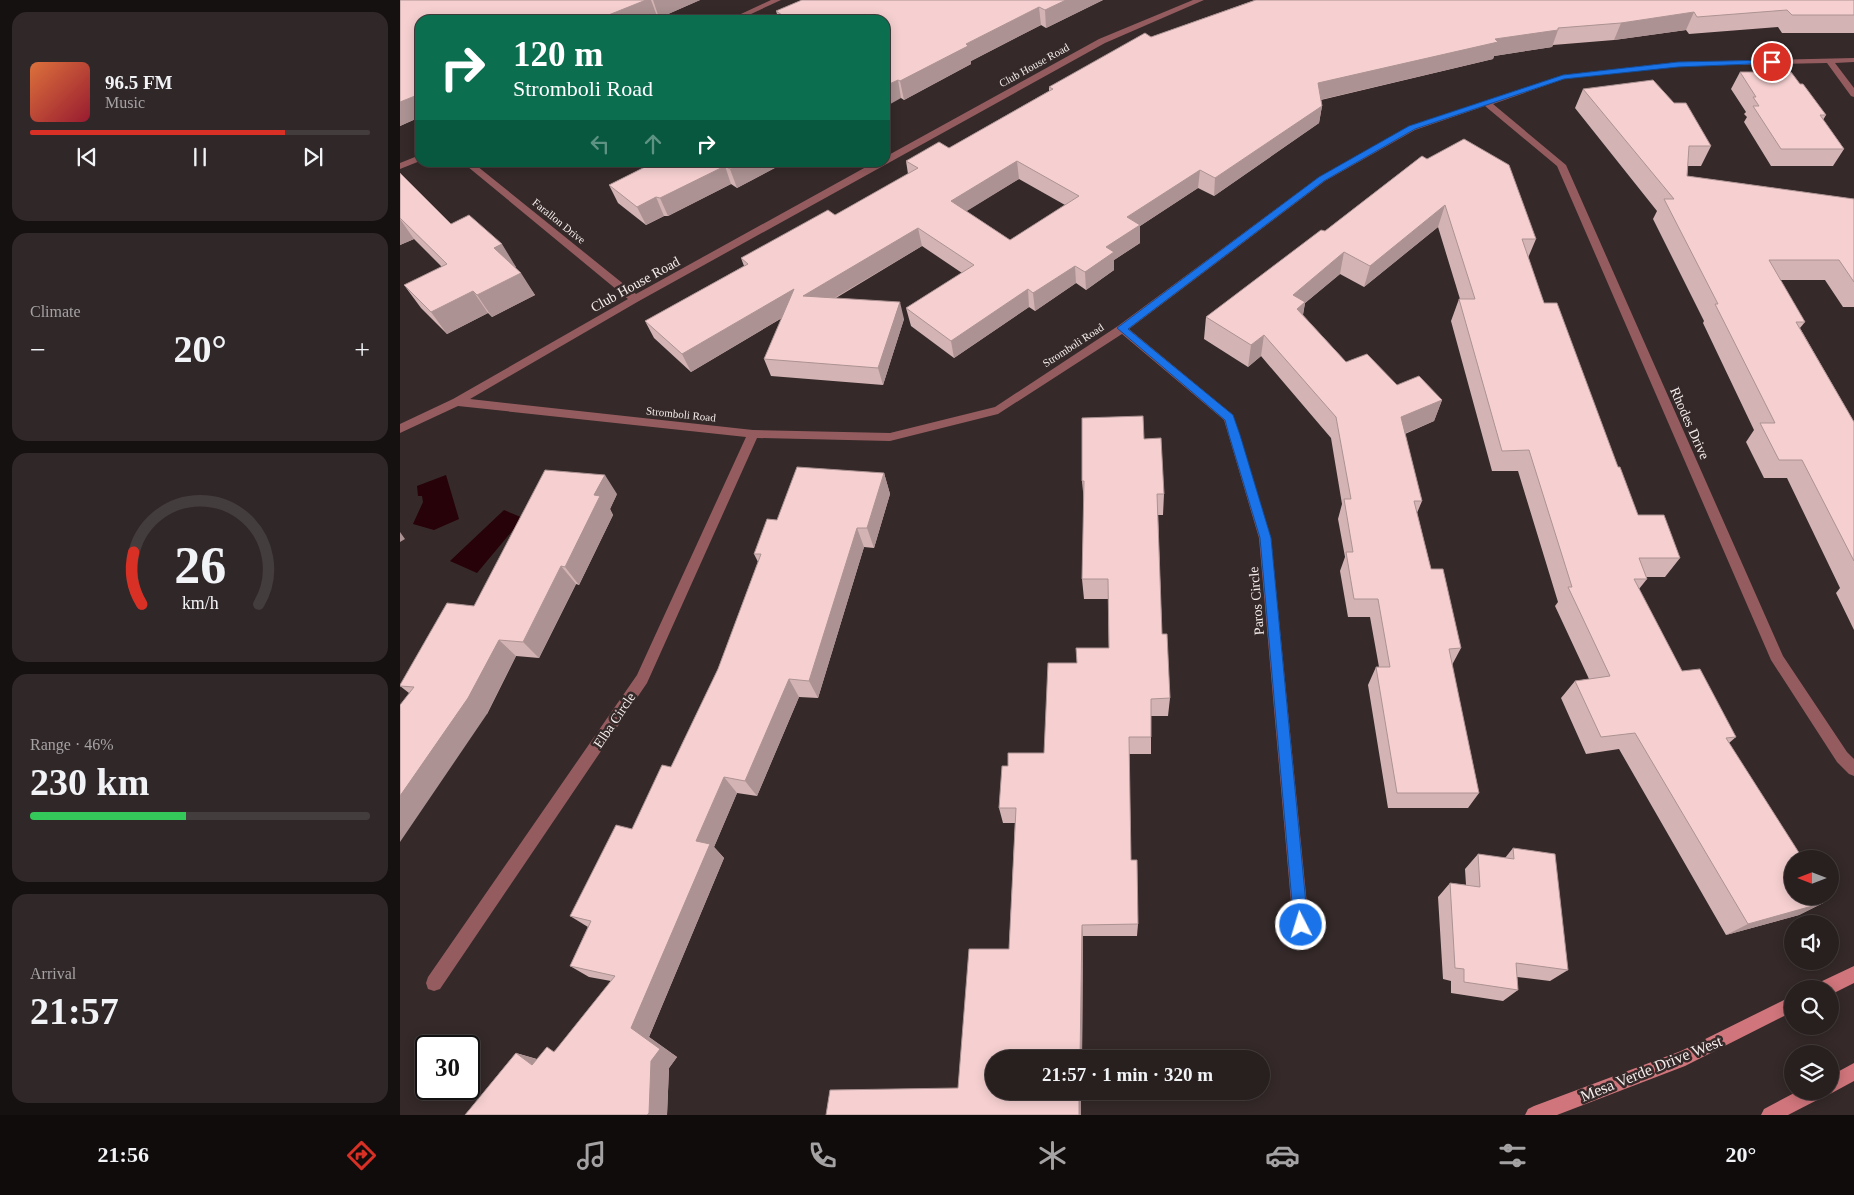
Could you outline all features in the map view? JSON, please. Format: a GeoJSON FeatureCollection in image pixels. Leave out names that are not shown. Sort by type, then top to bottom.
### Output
{"type":"FeatureCollection","features":[{"type":"Feature","properties":{"kind":"street"},"geometry":{"type":"LineString","coordinates":[[743,15],[777,0]]}},
{"type":"Feature","properties":{"kind":"street","name":"Club House Road"},"geometry":{"type":"LineString","coordinates":[[890,159],[1102,41],[1200,0]]}},
{"type":"Feature","properties":{"kind":"street"},"geometry":{"type":"LineString","coordinates":[[1829,60],[1854,94]]}},
{"type":"Feature","properties":{"kind":"street","name":"Stromboli Road"},"geometry":{"type":"LineString","coordinates":[[457,402],[753,434],[890,437],[998,410],[1122,328],[1322,179],[1412,128],[1563,77],[1678,64],[1854,60]]}},
{"type":"Feature","properties":{"kind":"street","name":"Rhodes Drive"},"geometry":{"type":"LineString","coordinates":[[1487,103],[1561,166],[1778,660],[1842,757],[1854,769]]}},
{"type":"Feature","properties":{"kind":"street"},"geometry":{"type":"LineString","coordinates":[[400,166],[415,160]]}},
{"type":"Feature","properties":{"kind":"street","name":"Farallon Drive"},"geometry":{"type":"LineString","coordinates":[[472,167],[635,299]]}},
{"type":"Feature","properties":{"kind":"street","name":"Club House Road"},"geometry":{"type":"LineString","coordinates":[[400,429],[457,402],[635,299],[875,167]]}},
{"type":"Feature","properties":{"kind":"street","name":"Paros Circle"},"geometry":{"type":"LineString","coordinates":[[1122,328],[1230,418],[1265,538],[1301,925]]}},
{"type":"Feature","properties":{"kind":"street","name":"Elba Circle"},"geometry":{"type":"LineString","coordinates":[[434,983],[642,679],[753,434]]}},
{"type":"Feature","properties":{"kind":"street"},"geometry":{"type":"LineString","coordinates":[[1839,982],[1854,974]]}},
{"type":"Feature","properties":{"kind":"street","name":"Mesa Verde Drive West"},"geometry":{"type":"LineString","coordinates":[[1534,1115],[1685,1058],[1784,1008]]}},
{"type":"Feature","properties":{"kind":"street"},"geometry":{"type":"LineString","coordinates":[[1839,1080],[1854,1072]]}},
{"type":"Feature","properties":{"kind":"street"},"geometry":{"type":"LineString","coordinates":[[1770,1115],[1799,1100]]}},
{"type":"Feature","properties":{"kind":"shaded area"},"geometry":{"type":"Polygon","coordinates":[[[446,475],[459,519],[434,530],[413,524],[423,502],[422,496],[418,496],[417,486],[446,475]]]}},
{"type":"Feature","properties":{"kind":"shaded area"},"geometry":{"type":"Polygon","coordinates":[[[504,510],[523,518],[477,573],[450,561],[504,510]]]}},
{"type":"Feature","properties":{"kind":"building"},"geometry":{"type":"Polygon","coordinates":[[[400,0],[646,0],[608,15],[415,15],[415,96],[400,102],[400,0]]]}},
{"type":"Feature","properties":{"kind":"building"},"geometry":{"type":"Polygon","coordinates":[[[802,0],[1066,0],[1045,10],[1039,7],[966,44],[968,46],[900,81],[890,84],[890,15],[782,15],[776,11],[802,0]]]}},
{"type":"Feature","properties":{"kind":"building"},"geometry":{"type":"Polygon","coordinates":[[[1256,0],[1854,0],[1854,15],[1792,15],[1787,10],[1697,17],[1694,12],[1621,23],[1558,28],[1558,30],[1495,39],[1498,42],[1318,83],[1322,106],[1215,178],[1200,170],[1127,217],[1140,225],[1106,247],[1114,252],[1085,272],[1075,266],[1033,293],[1028,289],[951,341],[906,308],[974,265],[918,228],[803,296],[900,302],[878,368],[764,359],[794,289],[682,354],[645,321],[748,264],[741,258],[828,210],[835,215],[918,168],[906,161],[939,142],[949,148],[1053,89],[1049,87],[1145,33],[1151,37],[1256,0]],[[1017,161],[951,201],[1010,240],[1079,196],[1017,161]]]}},
{"type":"Feature","properties":{"kind":"building"},"geometry":{"type":"Polygon","coordinates":[[[1740,72],[1791,72],[1800,84],[1803,84],[1826,115],[1820,115],[1844,149],[1781,149],[1753,106],[1759,106],[1753,97],[1756,97],[1740,72]]]}},
{"type":"Feature","properties":{"kind":"building"},"geometry":{"type":"Polygon","coordinates":[[[1653,80],[1674,103],[1686,103],[1711,146],[1689,146],[1687,176],[1854,199],[1854,282],[1839,260],[1769,260],[1805,322],[1796,322],[1854,422],[1854,561],[1802,460],[1779,460],[1760,423],[1775,423],[1715,304],[1718,304],[1664,199],[1674,199],[1583,89],[1653,80]]]}},
{"type":"Feature","properties":{"kind":"building"},"geometry":{"type":"Polygon","coordinates":[[[1464,139],[1509,165],[1536,239],[1522,239],[1544,303],[1557,303],[1618,467],[1620,467],[1638,515],[1664,515],[1680,558],[1639,558],[1647,579],[1634,579],[1682,671],[1700,669],[1736,737],[1726,738],[1797,850],[1784,850],[1784,905],[1816,905],[1748,924],[1635,733],[1601,737],[1575,681],[1610,676],[1568,587],[1572,587],[1529,450],[1502,451],[1459,299],[1475,299],[1445,205],[1370,266],[1344,252],[1293,295],[1305,302],[1297,309],[1346,362],[1367,354],[1397,385],[1419,376],[1442,400],[1401,417],[1422,501],[1414,501],[1431,569],[1443,569],[1461,648],[1449,649],[1479,793],[1397,793],[1376,667],[1390,667],[1378,599],[1354,599],[1346,552],[1353,552],[1344,499],[1351,499],[1336,417],[1264,335],[1251,345],[1206,317],[1321,230],[1325,231],[1422,156],[1427,159],[1464,139]]]}},
{"type":"Feature","properties":{"kind":"building"},"geometry":{"type":"Polygon","coordinates":[[[645,167],[723,167],[660,198],[656,197],[637,207],[609,185],[645,167]]]}},
{"type":"Feature","properties":{"kind":"building"},"geometry":{"type":"Polygon","coordinates":[[[400,173],[451,224],[469,215],[502,244],[494,248],[521,273],[477,295],[473,291],[431,312],[404,285],[447,264],[400,218],[400,173]]]}},
{"type":"Feature","properties":{"kind":"building"},"geometry":{"type":"Polygon","coordinates":[[[1143,416],[1144,439],[1161,438],[1164,494],[1157,494],[1162,634],[1167,634],[1170,698],[1151,699],[1151,737],[1129,737],[1131,860],[1137,860],[1138,924],[1082,925],[1080,1050],[985,1050],[985,1100],[1079,1100],[1079,1115],[826,1115],[830,1090],[958,1088],[969,949],[1009,949],[1016,808],[999,808],[1002,766],[1008,766],[1008,753],[1044,753],[1048,663],[1077,663],[1076,648],[1109,648],[1108,579],[1082,579],[1084,481],[1082,481],[1082,418],[1143,416]]]}},
{"type":"Feature","properties":{"kind":"building"},"geometry":{"type":"Polygon","coordinates":[[[797,467],[884,473],[867,528],[857,528],[809,681],[789,679],[745,781],[724,777],[696,841],[710,844],[631,1028],[660,1049],[651,1061],[649,1113],[647,1115],[465,1115],[477,1100],[480,1100],[480,1097],[516,1053],[532,1065],[547,1047],[554,1052],[615,976],[570,966],[591,921],[570,916],[616,825],[632,829],[662,765],[671,767],[718,669],[761,554],[754,554],[767,519],[777,520],[797,467]]]}},
{"type":"Feature","properties":{"kind":"building"},"geometry":{"type":"Polygon","coordinates":[[[545,470],[605,475],[594,495],[600,496],[565,567],[561,566],[523,642],[499,640],[468,698],[400,796],[400,705],[414,687],[400,685],[447,603],[474,606],[545,470]]]}},
{"type":"Feature","properties":{"kind":"building"},"geometry":{"type":"Polygon","coordinates":[[[1513,848],[1555,854],[1568,970],[1516,963],[1518,990],[1464,982],[1464,969],[1455,968],[1450,883],[1480,887],[1478,854],[1514,859],[1513,848]]]}},
{"type":"Feature","properties":{"kind":"route"},"geometry":{"type":"LineString","coordinates":[[1301,925],[1265,538],[1230,418],[1122,328],[1322,179],[1412,128],[1563,77],[1678,64],[1772,62]]}}]}
